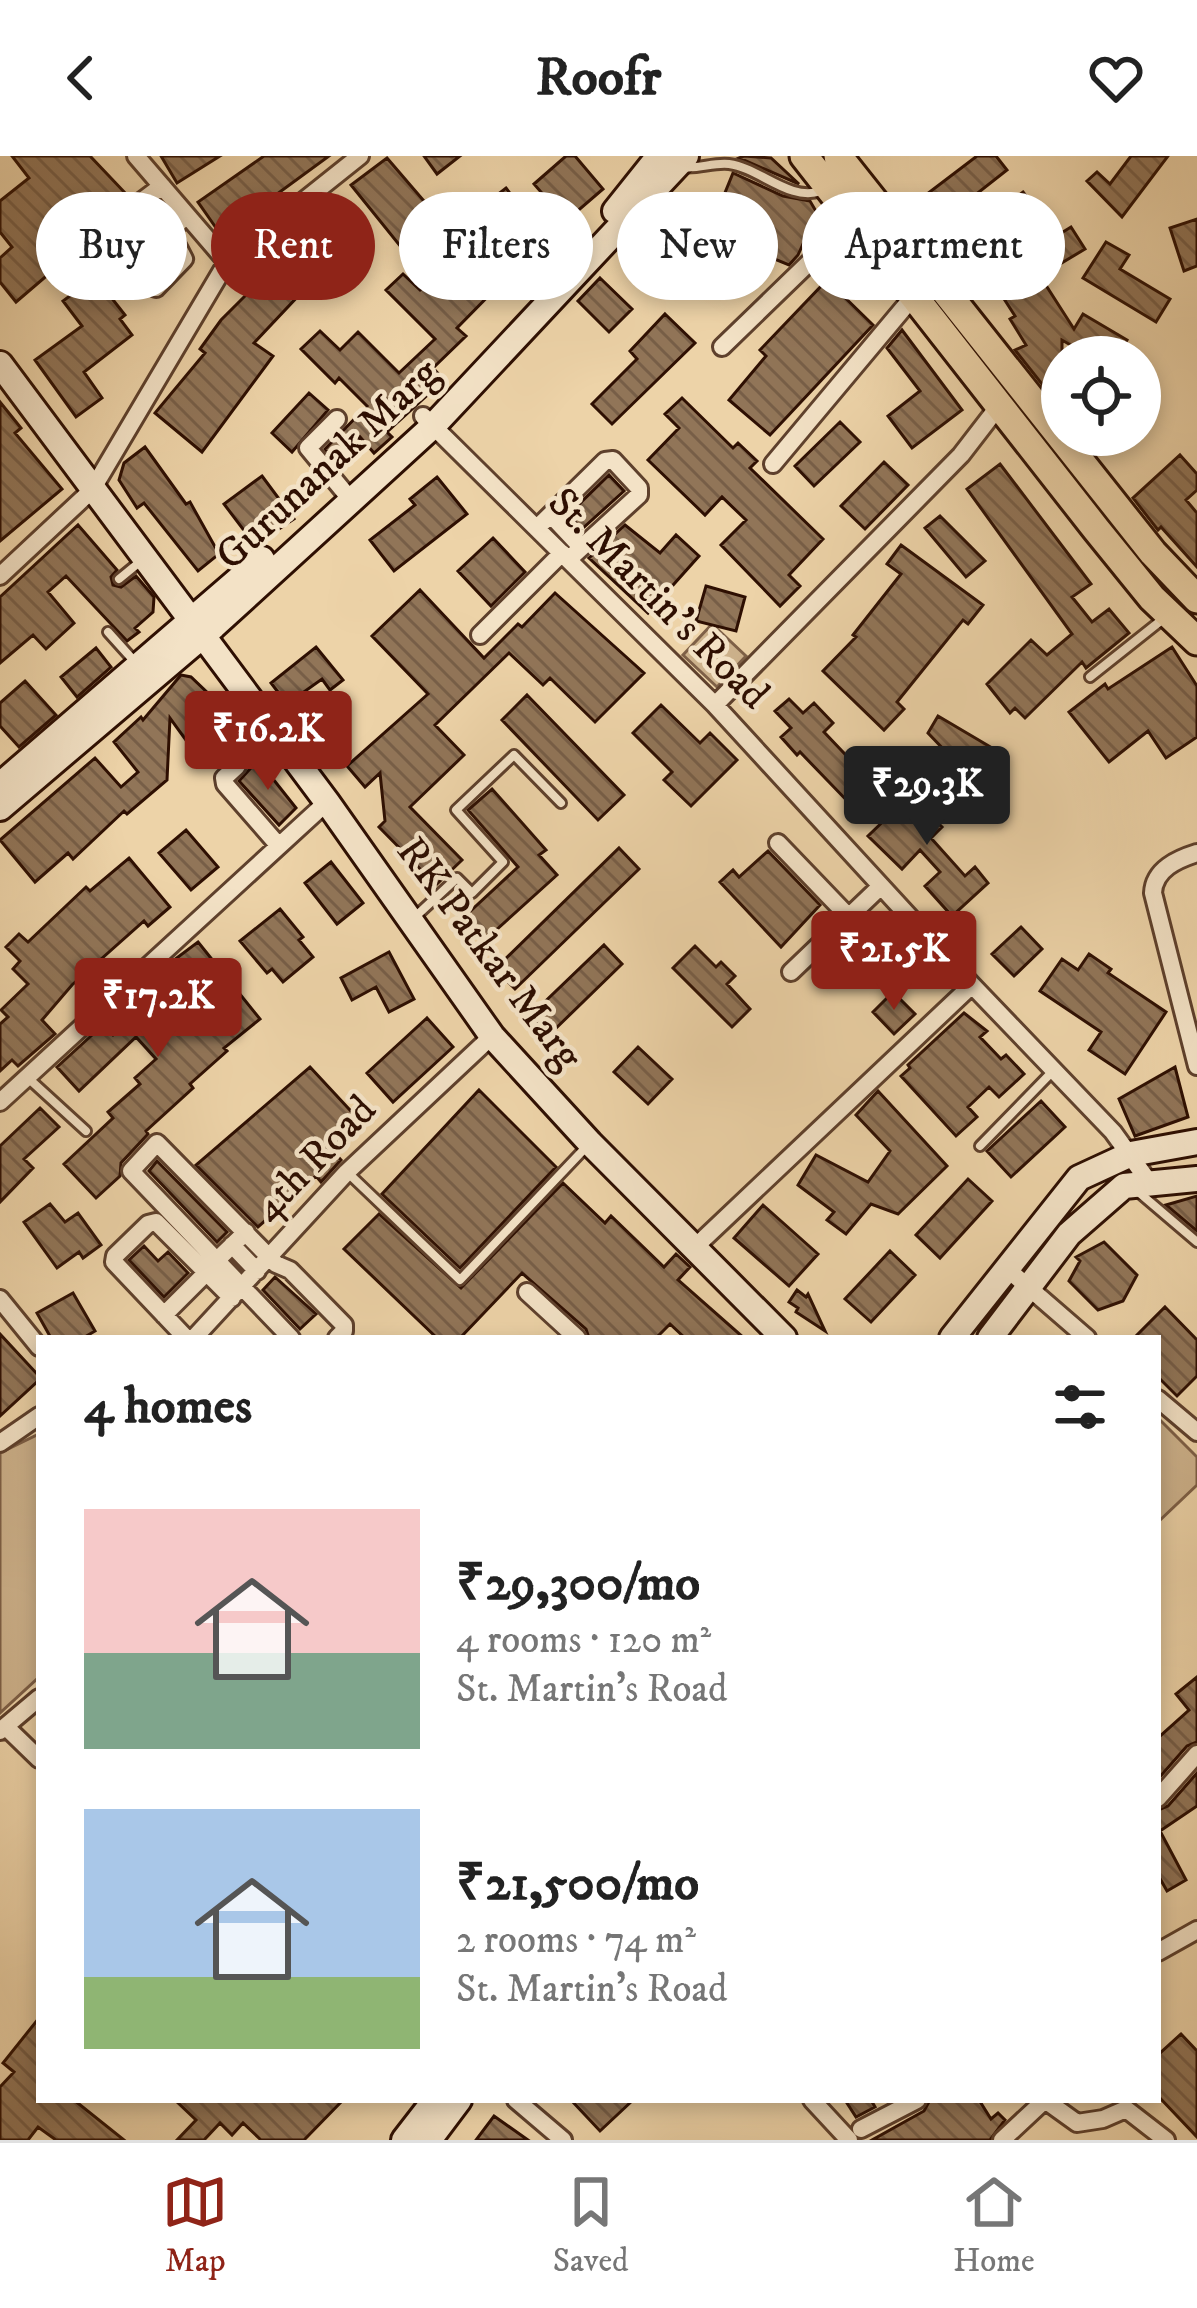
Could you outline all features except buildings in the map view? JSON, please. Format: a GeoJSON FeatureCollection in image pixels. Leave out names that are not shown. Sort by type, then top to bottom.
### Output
{"type":"FeatureCollection","features":[{"type":"Feature","properties":{"kind":"main road","name":"Gurunanak Marg"},"geometry":{"type":"LineString","coordinates":[[0,808],[428,421],[674,159]]}},
{"type":"Feature","properties":{"kind":"main road"},"geometry":{"type":"LineString","coordinates":[[816,164],[834,192]]}},
{"type":"Feature","properties":{"kind":"main road"},"geometry":{"type":"LineString","coordinates":[[816,164],[1197,599]]}},
{"type":"Feature","properties":{"kind":"main road"},"geometry":{"type":"LineString","coordinates":[[914,300],[1168,614],[1197,641]]}},
{"type":"Feature","properties":{"kind":"main road","name":"RK Patkar Marg"},"geometry":{"type":"LineString","coordinates":[[0,364],[327,802],[492,1036],[590,1143],[781,1335]]}},
{"type":"Feature","properties":{"kind":"main road","name":"Gurunanak Marg"},"geometry":{"type":"LineString","coordinates":[[0,785],[145,674]]}},
{"type":"Feature","properties":{"kind":"main road"},"geometry":{"type":"LineString","coordinates":[[954,1335],[1079,1178],[1131,1154],[1197,1142]]}},
{"type":"Feature","properties":{"kind":"main road"},"geometry":{"type":"LineString","coordinates":[[992,1335],[1069,1234],[1124,1186],[1197,1180]]}},
{"type":"Feature","properties":{"kind":"main road"},"geometry":{"type":"LineString","coordinates":[[404,2140],[433,2103]]}},
{"type":"Feature","properties":{"kind":"main road"},"geometry":{"type":"LineString","coordinates":[[429,2140],[458,2103]]}},
{"type":"Feature","properties":{"kind":"street"},"geometry":{"type":"LineString","coordinates":[[136,156],[167,192]]}},
{"type":"Feature","properties":{"kind":"street"},"geometry":{"type":"LineString","coordinates":[[315,192],[360,156]]}},
{"type":"Feature","properties":{"kind":"street"},"geometry":{"type":"LineString","coordinates":[[154,192],[162,186]]}},
{"type":"Feature","properties":{"kind":"street"},"geometry":{"type":"LineString","coordinates":[[187,216],[211,244]]}},
{"type":"Feature","properties":{"kind":"street"},"geometry":{"type":"LineString","coordinates":[[722,347],[802,269]]}},
{"type":"Feature","properties":{"kind":"street"},"geometry":{"type":"LineString","coordinates":[[0,576],[92,490],[211,289]]}},
{"type":"Feature","properties":{"kind":"street"},"geometry":{"type":"LineString","coordinates":[[772,464],[910,300]]}},
{"type":"Feature","properties":{"kind":"street"},"geometry":{"type":"LineString","coordinates":[[715,705],[961,455],[998,407]]}},
{"type":"Feature","properties":{"kind":"street"},"geometry":{"type":"LineString","coordinates":[[337,419],[308,448],[347,494]]}},
{"type":"Feature","properties":{"kind":"street","name":"St. Martin's Road"},"geometry":{"type":"LineString","coordinates":[[428,421],[544,521],[1131,1154],[1140,1183]]}},
{"type":"Feature","properties":{"kind":"street"},"geometry":{"type":"LineString","coordinates":[[479,634],[639,495],[639,488],[613,460],[605,461],[544,521]]}},
{"type":"Feature","properties":{"kind":"street"},"geometry":{"type":"LineString","coordinates":[[237,766],[224,778],[225,784],[279,846]]}},
{"type":"Feature","properties":{"kind":"street"},"geometry":{"type":"LineString","coordinates":[[0,1102],[327,802]]}},
{"type":"Feature","properties":{"kind":"street"},"geometry":{"type":"LineString","coordinates":[[778,843],[849,916]]}},
{"type":"Feature","properties":{"kind":"street"},"geometry":{"type":"LineString","coordinates":[[1196,1058],[1153,893],[1154,881],[1163,869],[1197,853]]}},
{"type":"Feature","properties":{"kind":"street"},"geometry":{"type":"LineString","coordinates":[[790,972],[881,886]]}},
{"type":"Feature","properties":{"kind":"street"},"geometry":{"type":"LineString","coordinates":[[693,1249],[972,985]]}},
{"type":"Feature","properties":{"kind":"street","name":"4th Road"},"geometry":{"type":"LineString","coordinates":[[196,1335],[268,1264],[346,1172],[492,1036]]}},
{"type":"Feature","properties":{"kind":"street"},"geometry":{"type":"LineString","coordinates":[[212,1266],[131,1171],[160,1143],[239,1239],[268,1264],[290,1270],[344,1325],[339,1335]]}},
{"type":"Feature","properties":{"kind":"street"},"geometry":{"type":"LineString","coordinates":[[191,1335],[164,1315],[115,1262],[115,1256],[153,1222],[212,1266],[288,1335]]}},
{"type":"Feature","properties":{"kind":"street"},"geometry":{"type":"LineString","coordinates":[[164,1315],[239,1239]]}},
{"type":"Feature","properties":{"kind":"street"},"geometry":{"type":"LineString","coordinates":[[1005,1268],[1084,1335]]}},
{"type":"Feature","properties":{"kind":"street"},"geometry":{"type":"LineString","coordinates":[[527,1292],[574,1335]]}},
{"type":"Feature","properties":{"kind":"street"},"geometry":{"type":"LineString","coordinates":[[0,1299],[36,1343]]}},
{"type":"Feature","properties":{"kind":"street"},"geometry":{"type":"LineString","coordinates":[[1161,1402],[1197,1432]]}},
{"type":"Feature","properties":{"kind":"street"},"geometry":{"type":"LineString","coordinates":[[0,1443],[36,1418]]}},
{"type":"Feature","properties":{"kind":"street"},"geometry":{"type":"LineString","coordinates":[[36,1701],[3,1730],[36,1757]]}},
{"type":"Feature","properties":{"kind":"street"},"geometry":{"type":"LineString","coordinates":[[1161,1795],[1197,1754]]}},
{"type":"Feature","properties":{"kind":"street"},"geometry":{"type":"LineString","coordinates":[[1161,1950],[1197,1930]]}},
{"type":"Feature","properties":{"kind":"street"},"geometry":{"type":"LineString","coordinates":[[519,2103],[554,2137]]}},
{"type":"Feature","properties":{"kind":"street"},"geometry":{"type":"LineString","coordinates":[[816,2103],[855,2134],[912,2103]]}},
{"type":"Feature","properties":{"kind":"street"},"geometry":{"type":"LineString","coordinates":[[1001,2140],[1042,2103]]}},
{"type":"Feature","properties":{"kind":"street"},"geometry":{"type":"LineString","coordinates":[[1049,2103],[1077,2122],[1126,2110],[1166,2140]]}},
{"type":"Feature","properties":{"kind":"lane"},"geometry":{"type":"LineString","coordinates":[[674,159],[691,169],[731,164],[796,192],[814,194],[816,164]]}},
{"type":"Feature","properties":{"kind":"lane"},"geometry":{"type":"LineString","coordinates":[[119,579],[144,559]]}},
{"type":"Feature","properties":{"kind":"lane"},"geometry":{"type":"LineString","coordinates":[[1090,677],[1168,614]]}},
{"type":"Feature","properties":{"kind":"lane"},"geometry":{"type":"LineString","coordinates":[[108,632],[145,674]]}},
{"type":"Feature","properties":{"kind":"lane"},"geometry":{"type":"LineString","coordinates":[[411,921],[457,878],[472,893],[503,862],[456,810],[514,755],[561,803]]}},
{"type":"Feature","properties":{"kind":"lane"},"geometry":{"type":"LineString","coordinates":[[980,1146],[1054,1070]]}},
{"type":"Feature","properties":{"kind":"lane"},"geometry":{"type":"LineString","coordinates":[[27,1077],[86,1131]]}},
{"type":"Feature","properties":{"kind":"lane"},"geometry":{"type":"LineString","coordinates":[[346,1172],[460,1280],[590,1143]]}},
{"type":"Feature","properties":{"kind":"lane"},"geometry":{"type":"LineString","coordinates":[[1140,1183],[1197,1242]]}},
{"type":"Feature","properties":{"kind":"shaded area"},"geometry":{"type":"Polygon","coordinates":[[[712,624],[746,656],[717,687],[683,655],[712,624]]]}},
{"type":"Feature","properties":{"kind":"shaded area"},"geometry":{"type":"Polygon","coordinates":[[[1161,1421],[1197,1457],[1197,1485],[1161,1519],[1161,1421]]]}},
{"type":"Feature","properties":{"kind":"shaded area"},"geometry":{"type":"Polygon","coordinates":[[[36,1435],[36,1680],[0,1713],[0,1453],[36,1435]]]}}]}
